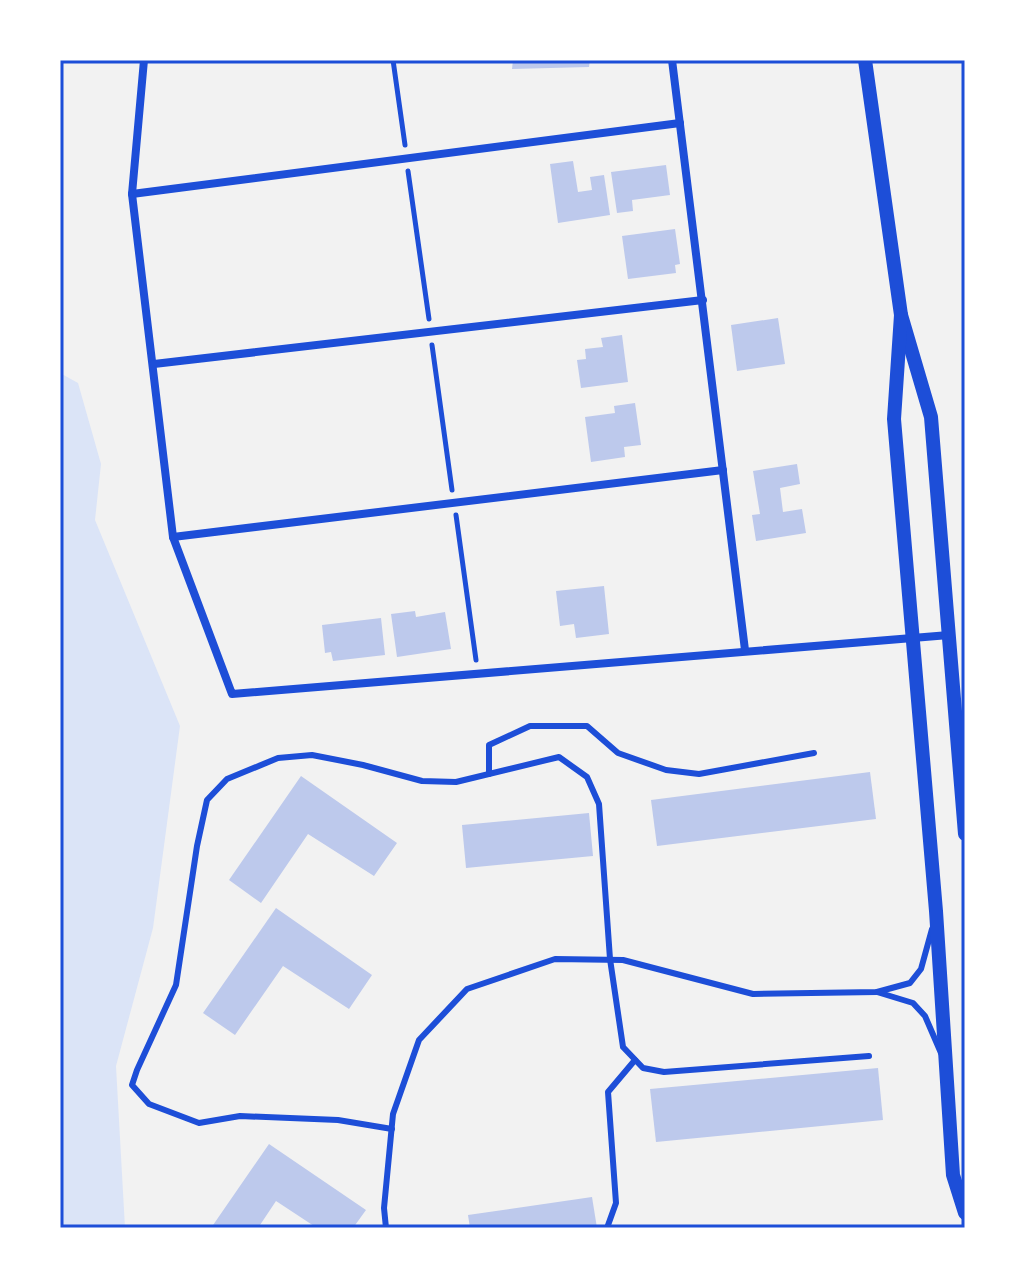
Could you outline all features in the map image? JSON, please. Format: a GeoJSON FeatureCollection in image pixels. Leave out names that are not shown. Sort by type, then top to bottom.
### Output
{"type":"FeatureCollection","features":[{"type":"Feature","properties":{"kind":"street"},"geometry":{"type":"LineString","coordinates":[[144,60],[132,194],[173,537],[232,694],[949,635]]}},
{"type":"Feature","properties":{"kind":"street"},"geometry":{"type":"LineString","coordinates":[[672,60],[745,650]]}},
{"type":"Feature","properties":{"kind":"street"},"geometry":{"type":"LineString","coordinates":[[865,60],[901,315],[931,417],[965,834]]}},
{"type":"Feature","properties":{"kind":"street"},"geometry":{"type":"LineString","coordinates":[[132,194],[680,123]]}},
{"type":"Feature","properties":{"kind":"street"},"geometry":{"type":"LineString","coordinates":[[154,364],[703,300]]}},
{"type":"Feature","properties":{"kind":"street"},"geometry":{"type":"LineString","coordinates":[[901,315],[894,419],[936,911],[953,1175],[965,1213]]}},
{"type":"Feature","properties":{"kind":"street"},"geometry":{"type":"LineString","coordinates":[[173,537],[723,470]]}},
{"type":"Feature","properties":{"kind":"lane"},"geometry":{"type":"LineString","coordinates":[[489,774],[489,745],[530,726],[587,726],[618,753],[666,770],[699,774],[814,753]]}},
{"type":"Feature","properties":{"kind":"lane"},"geometry":{"type":"LineString","coordinates":[[392,1129],[338,1120],[240,1116],[199,1123],[149,1104],[132,1085],[176,985],[207,800],[227,779],[278,758],[312,755],[422,781],[456,782],[559,757],[587,777],[599,804],[610,959],[623,1047],[643,1068],[664,1072],[869,1056]]}},
{"type":"Feature","properties":{"kind":"lane"},"geometry":{"type":"LineString","coordinates":[[386,1228],[384,1208],[393,1114],[419,1040],[467,989],[555,959],[610,959],[753,994],[877,992],[910,983],[921,969],[936,911]]}},
{"type":"Feature","properties":{"kind":"lane"},"geometry":{"type":"LineString","coordinates":[[877,992],[913,1003],[919,1009],[925,1016],[947,1068]]}},
{"type":"Feature","properties":{"kind":"lane"},"geometry":{"type":"LineString","coordinates":[[607,1228],[616,1203],[608,1092],[635,1060]]}},
{"type":"Feature","properties":{"kind":"path"},"geometry":{"type":"LineString","coordinates":[[393,60],[477,673]]}},
{"type":"Feature","properties":{"kind":"shaded area"},"geometry":{"type":"Polygon","coordinates":[[[60,373],[78,383],[101,464],[95,520],[180,726],[153,928],[116,1066],[125,1228],[60,1228],[60,373]]]}},
{"type":"Feature","properties":{"kind":"building"},"geometry":{"type":"Polygon","coordinates":[[[513,60],[590,60],[589,67],[512,69],[513,60]]]}},
{"type":"Feature","properties":{"kind":"building"},"geometry":{"type":"Polygon","coordinates":[[[573,161],[578,192],[592,190],[590,177],[604,175],[610,215],[558,223],[550,164],[573,161]]]}},
{"type":"Feature","properties":{"kind":"building"},"geometry":{"type":"Polygon","coordinates":[[[666,165],[670,195],[632,200],[633,211],[617,213],[611,172],[666,165]]]}},
{"type":"Feature","properties":{"kind":"building"},"geometry":{"type":"Polygon","coordinates":[[[675,229],[680,264],[675,265],[676,273],[628,279],[622,236],[675,229]]]}},
{"type":"Feature","properties":{"kind":"building"},"geometry":{"type":"Polygon","coordinates":[[[778,318],[785,364],[737,371],[731,325],[778,318]]]}},
{"type":"Feature","properties":{"kind":"building"},"geometry":{"type":"Polygon","coordinates":[[[622,335],[628,382],[581,388],[577,360],[586,359],[585,349],[603,347],[601,338],[622,335]]]}},
{"type":"Feature","properties":{"kind":"building"},"geometry":{"type":"Polygon","coordinates":[[[635,403],[641,445],[624,447],[625,457],[591,462],[585,417],[615,413],[614,406],[635,403]]]}},
{"type":"Feature","properties":{"kind":"building"},"geometry":{"type":"Polygon","coordinates":[[[797,464],[800,484],[780,488],[783,512],[802,509],[806,533],[756,541],[752,515],[760,514],[753,471],[797,464]]]}},
{"type":"Feature","properties":{"kind":"building"},"geometry":{"type":"Polygon","coordinates":[[[604,586],[609,634],[576,638],[574,624],[560,626],[556,591],[604,586]]]}},
{"type":"Feature","properties":{"kind":"building"},"geometry":{"type":"Polygon","coordinates":[[[415,611],[416,617],[445,612],[451,649],[397,657],[391,614],[415,611]]]}},
{"type":"Feature","properties":{"kind":"building"},"geometry":{"type":"Polygon","coordinates":[[[381,618],[385,655],[333,661],[331,652],[325,653],[322,625],[381,618]]]}},
{"type":"Feature","properties":{"kind":"building"},"geometry":{"type":"Polygon","coordinates":[[[870,772],[876,819],[657,846],[651,800],[870,772]]]}},
{"type":"Feature","properties":{"kind":"building"},"geometry":{"type":"Polygon","coordinates":[[[301,776],[397,843],[374,876],[308,834],[261,903],[229,880],[301,776]]]}},
{"type":"Feature","properties":{"kind":"building"},"geometry":{"type":"Polygon","coordinates":[[[589,813],[593,856],[466,868],[462,825],[589,813]]]}},
{"type":"Feature","properties":{"kind":"building"},"geometry":{"type":"Polygon","coordinates":[[[276,908],[372,975],[349,1009],[283,966],[235,1035],[203,1013],[276,908]]]}},
{"type":"Feature","properties":{"kind":"building"},"geometry":{"type":"Polygon","coordinates":[[[878,1068],[883,1120],[656,1142],[650,1089],[878,1068]]]}},
{"type":"Feature","properties":{"kind":"building"},"geometry":{"type":"Polygon","coordinates":[[[269,1144],[366,1210],[353,1228],[317,1228],[276,1201],[258,1228],[211,1228],[269,1144]]]}},
{"type":"Feature","properties":{"kind":"building"},"geometry":{"type":"Polygon","coordinates":[[[592,1197],[597,1228],[470,1228],[468,1215],[592,1197]]]}}]}
